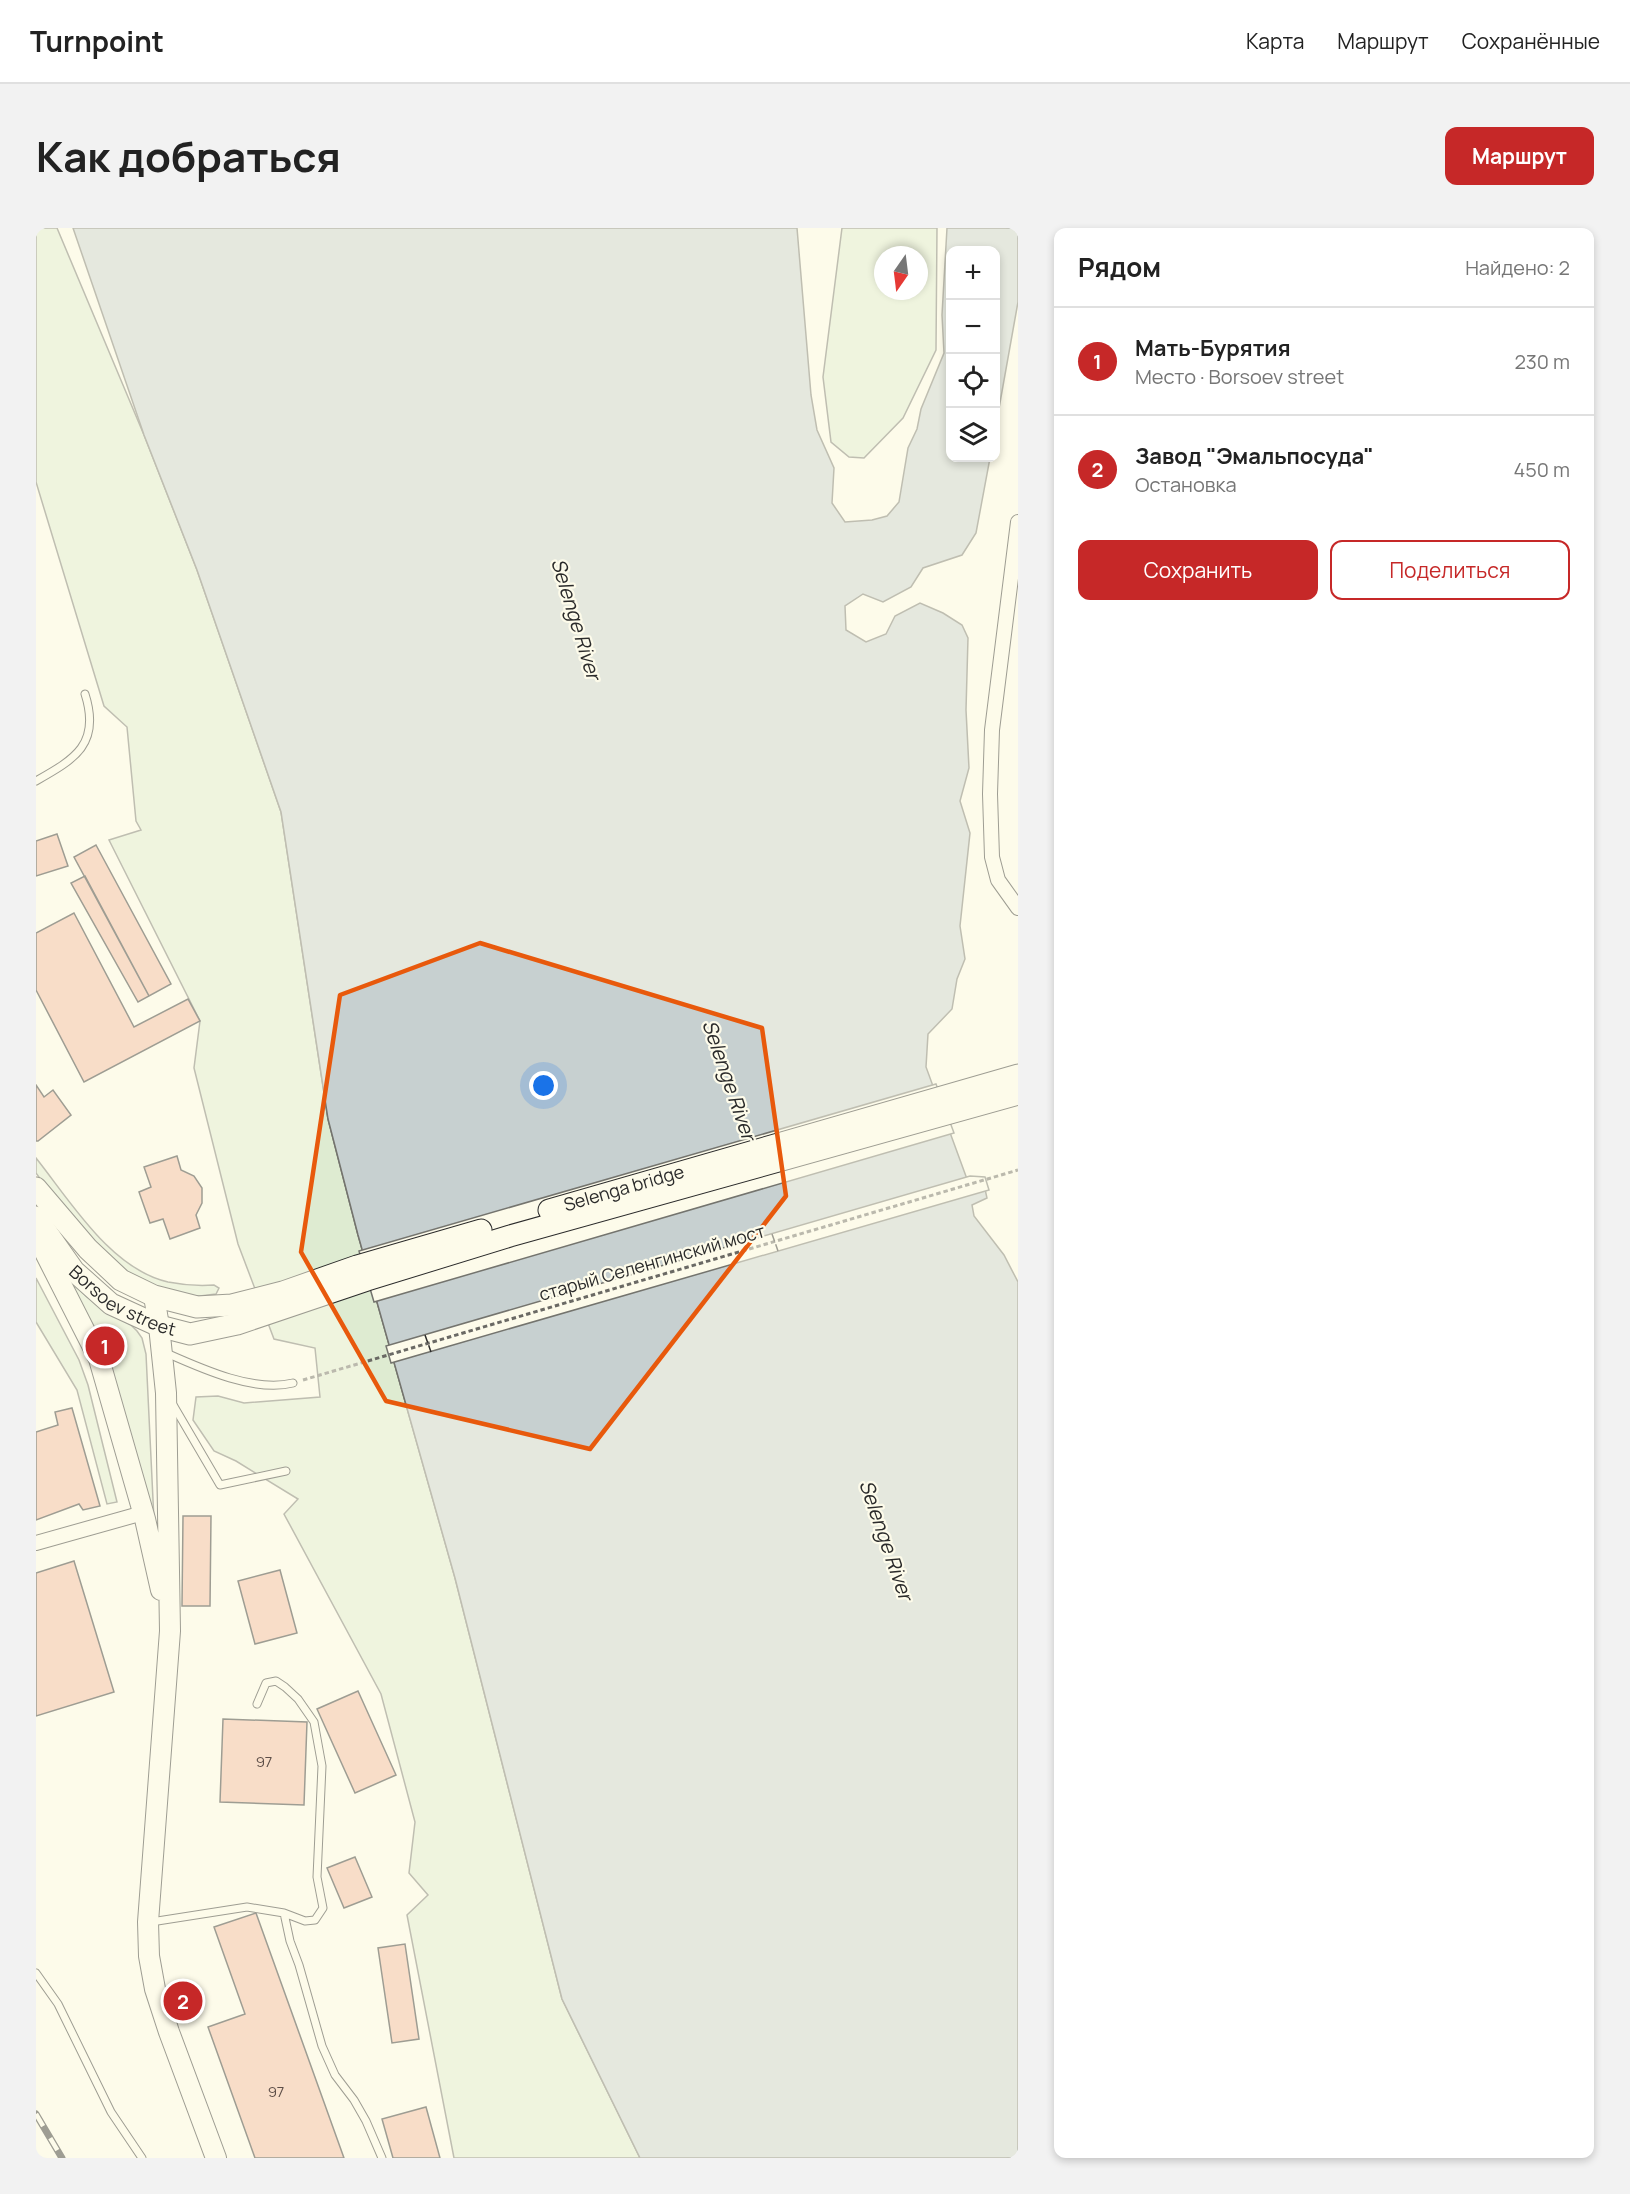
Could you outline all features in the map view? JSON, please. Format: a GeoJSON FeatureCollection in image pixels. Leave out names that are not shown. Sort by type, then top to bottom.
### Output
{"type":"FeatureCollection","features":[{"type":"Feature","properties":{"kind":"main road","name":"Selenga bridge"},"geometry":{"type":"LineString","coordinates":[[235,1315],[283,1292],[379,1259],[1018,1075]]}},
{"type":"Feature","properties":{"kind":"main road","name":"Selenga bridge"},"geometry":{"type":"LineString","coordinates":[[235,1315],[367,1280],[510,1236],[1018,1094]]}},
{"type":"Feature","properties":{"kind":"main road","name":"Borsoev street"},"geometry":{"type":"LineString","coordinates":[[36,1188],[88,1249],[121,1280],[153,1296],[235,1315]]}},
{"type":"Feature","properties":{"kind":"main road","name":"Borsoev street"},"geometry":{"type":"LineString","coordinates":[[36,1217],[74,1271],[111,1304],[159,1326],[190,1334],[235,1315]]}},
{"type":"Feature","properties":{"kind":"street"},"geometry":{"type":"LineString","coordinates":[[1018,522],[992,730],[990,794],[992,857],[998,880],[1018,908]]}},
{"type":"Feature","properties":{"kind":"street"},"geometry":{"type":"LineString","coordinates":[[36,1235],[99,1359],[143,1513],[170,1631]]}},
{"type":"Feature","properties":{"kind":"street"},"geometry":{"type":"LineString","coordinates":[[153,1296],[159,1326],[166,1393],[170,1631],[148,1922],[149,1956],[155,1989],[169,2032],[216,2158]]}},
{"type":"Feature","properties":{"kind":"street"},"geometry":{"type":"LineString","coordinates":[[162,1352],[172,1342],[190,1334]]}},
{"type":"Feature","properties":{"kind":"street"},"geometry":{"type":"LineString","coordinates":[[36,1543],[143,1513]]}},
{"type":"Feature","properties":{"kind":"lane"},"geometry":{"type":"LineString","coordinates":[[36,781],[67,763],[82,748],[90,731],[91,712],[85,694]]}},
{"type":"Feature","properties":{"kind":"lane"},"geometry":{"type":"LineString","coordinates":[[162,1352],[195,1366],[262,1386],[281,1386],[293,1383]]}},
{"type":"Feature","properties":{"kind":"lane"},"geometry":{"type":"LineString","coordinates":[[166,1393],[220,1485],[286,1471]]}},
{"type":"Feature","properties":{"kind":"lane"},"geometry":{"type":"LineString","coordinates":[[148,1922],[247,1907],[284,1913],[304,1921],[315,1920],[323,1908],[317,1877],[322,1766],[314,1722],[298,1699],[276,1681],[266,1683],[257,1704]]}},
{"type":"Feature","properties":{"kind":"lane"},"geometry":{"type":"LineString","coordinates":[[284,1913],[290,1941],[322,2046],[335,2075],[366,2121],[382,2158]]}},
{"type":"Feature","properties":{"kind":"lane"},"geometry":{"type":"LineString","coordinates":[[36,1973],[58,2004],[111,2112],[142,2158]]}},
{"type":"Feature","properties":{"kind":"path","name":"старый Селенгинский мост"},"geometry":{"type":"LineString","coordinates":[[293,1383],[1018,1170]]}},
{"type":"Feature","properties":{"kind":"highlighted area"},"geometry":{"type":"Polygon","coordinates":[[[480,943],[762,1028],[786,1196],[590,1449],[386,1401],[301,1252],[340,995],[480,943]]]}},
{"type":"Feature","properties":{"kind":"green space"},"geometry":{"type":"Polygon","coordinates":[[[36,228],[57,228],[144,435],[197,570],[281,812],[328,1119],[358,1235],[455,1578],[562,1999],[640,2158],[454,2158],[407,1915],[428,1895],[409,1873],[415,1822],[381,1694],[284,1514],[298,1499],[236,1461],[214,1451],[193,1420],[196,1397],[218,1396],[244,1403],[320,1397],[315,1348],[274,1339],[238,1244],[194,1068],[200,1021],[109,840],[141,830],[136,821],[127,727],[104,706],[36,482],[36,228]]]}},
{"type":"Feature","properties":{"kind":"green space"},"geometry":{"type":"Polygon","coordinates":[[[842,228],[937,228],[936,350],[903,418],[864,458],[849,457],[831,442],[823,377],[842,228]]]}},
{"type":"Feature","properties":{"kind":"green space"},"geometry":{"type":"Polygon","coordinates":[[[36,1158],[94,1232],[128,1263],[147,1275],[168,1282],[214,1285],[219,1288],[216,1294],[179,1295],[130,1277],[83,1239],[36,1173],[36,1158]]]}},
{"type":"Feature","properties":{"kind":"green space"},"geometry":{"type":"Polygon","coordinates":[[[67,1276],[87,1297],[110,1314],[131,1325],[142,1338],[146,1354],[155,1541],[103,1371],[121,1356],[122,1344],[109,1336],[87,1336],[67,1276]]]}},
{"type":"Feature","properties":{"kind":"green space"},"geometry":{"type":"Polygon","coordinates":[[[36,1278],[79,1360],[88,1385],[117,1502],[107,1504],[77,1390],[36,1322],[36,1278]]]}},
{"type":"Feature","properties":{"kind":"water","name":"Selenge River"},"geometry":{"type":"Polygon","coordinates":[[[73,228],[797,228],[811,395],[817,430],[834,468],[832,503],[845,522],[872,520],[887,516],[899,502],[908,448],[944,353],[942,315],[947,228],[1018,228],[1018,302],[1000,403],[1000,246],[946,246],[946,462],[989,462],[976,533],[962,555],[923,568],[911,587],[883,602],[863,594],[845,606],[846,630],[866,642],[886,634],[895,616],[920,603],[943,613],[962,625],[968,638],[966,710],[969,768],[960,801],[970,833],[960,926],[965,959],[957,979],[952,1009],[928,1034],[926,1067],[967,1179],[983,1180],[987,1198],[972,1205],[974,1216],[1004,1255],[1018,1282],[1018,2158],[640,2158],[562,1999],[455,1578],[358,1235],[328,1119],[281,812],[197,570],[144,435],[73,228]]]}},
{"type":"Feature","properties":{"kind":"pier"},"geometry":{"type":"Polygon","coordinates":[[[936,1084],[954,1133],[374,1302],[359,1251],[936,1084]]]}},
{"type":"Feature","properties":{"kind":"pier"},"geometry":{"type":"Polygon","coordinates":[[[970,1176],[985,1177],[989,1190],[391,1363],[386,1346],[970,1176]]]}},
{"type":"Feature","properties":{"kind":"building"},"geometry":{"type":"Polygon","coordinates":[[[57,834],[68,866],[36,876],[36,841],[57,834]]]}},
{"type":"Feature","properties":{"kind":"building"},"geometry":{"type":"Polygon","coordinates":[[[96,845],[171,984],[149,996],[74,857],[96,845]]]}},
{"type":"Feature","properties":{"kind":"building"},"geometry":{"type":"Polygon","coordinates":[[[85,876],[149,996],[138,1002],[71,883],[85,876]]]}},
{"type":"Feature","properties":{"kind":"building"},"geometry":{"type":"Polygon","coordinates":[[[74,913],[134,1027],[188,999],[200,1021],[84,1082],[36,990],[36,933],[74,913]]]}},
{"type":"Feature","properties":{"kind":"building"},"geometry":{"type":"Polygon","coordinates":[[[36,1085],[44,1097],[53,1090],[71,1115],[38,1141],[36,1141],[36,1085]]]}},
{"type":"Feature","properties":{"kind":"building"},"geometry":{"type":"Polygon","coordinates":[[[177,1156],[181,1170],[194,1176],[202,1188],[202,1203],[196,1215],[200,1228],[170,1239],[163,1219],[150,1223],[139,1192],[151,1187],[144,1167],[177,1156]]]}},
{"type":"Feature","properties":{"kind":"building"},"geometry":{"type":"Polygon","coordinates":[[[72,1408],[100,1506],[83,1510],[79,1504],[36,1520],[36,1432],[58,1425],[55,1412],[72,1408]]]}},
{"type":"Feature","properties":{"kind":"building"},"geometry":{"type":"Polygon","coordinates":[[[183,1516],[211,1516],[210,1606],[182,1606],[183,1516]]]}},
{"type":"Feature","properties":{"kind":"building"},"geometry":{"type":"Polygon","coordinates":[[[74,1561],[114,1692],[36,1716],[36,1573],[74,1561]]]}},
{"type":"Feature","properties":{"kind":"building"},"geometry":{"type":"Polygon","coordinates":[[[280,1570],[297,1633],[255,1644],[238,1581],[280,1570]]]}},
{"type":"Feature","properties":{"kind":"building"},"geometry":{"type":"Polygon","coordinates":[[[358,1691],[396,1775],[355,1793],[317,1709],[358,1691]]]}},
{"type":"Feature","properties":{"kind":"building"},"geometry":{"type":"Polygon","coordinates":[[[223,1719],[307,1722],[304,1805],[220,1802],[223,1719]]]}},
{"type":"Feature","properties":{"kind":"building"},"geometry":{"type":"Polygon","coordinates":[[[355,1857],[372,1897],[344,1908],[327,1868],[355,1857]]]}},
{"type":"Feature","properties":{"kind":"building"},"geometry":{"type":"Polygon","coordinates":[[[256,1913],[344,2158],[255,2158],[208,2027],[245,2014],[214,1927],[256,1913]]]}},
{"type":"Feature","properties":{"kind":"building"},"geometry":{"type":"Polygon","coordinates":[[[405,1944],[419,2039],[392,2043],[378,1948],[405,1944]]]}},
{"type":"Feature","properties":{"kind":"building"},"geometry":{"type":"Polygon","coordinates":[[[426,2107],[440,2158],[393,2158],[382,2119],[426,2107]]]}},
{"type":"Feature","properties":{"kind":"railway"},"geometry":{"type":"LineString","coordinates":[[36,2114],[62,2158]]}},
{"type":"Feature","properties":{"kind":"fence"},"geometry":{"type":"LineString","coordinates":[[772,1234],[778,1251]]}},
{"type":"Feature","properties":{"kind":"fence"},"geometry":{"type":"LineString","coordinates":[[425,1335],[431,1352]]}},
{"type":"Feature","properties":{"kind":"place","name":"Мать-Бурятия"},"geometry":{"type":"Point","coordinates":[105,1346]}},
{"type":"Feature","properties":{"kind":"place","name":"Завод \"Эмальпосуда\""},"geometry":{"type":"Point","coordinates":[183,2001]}}]}
